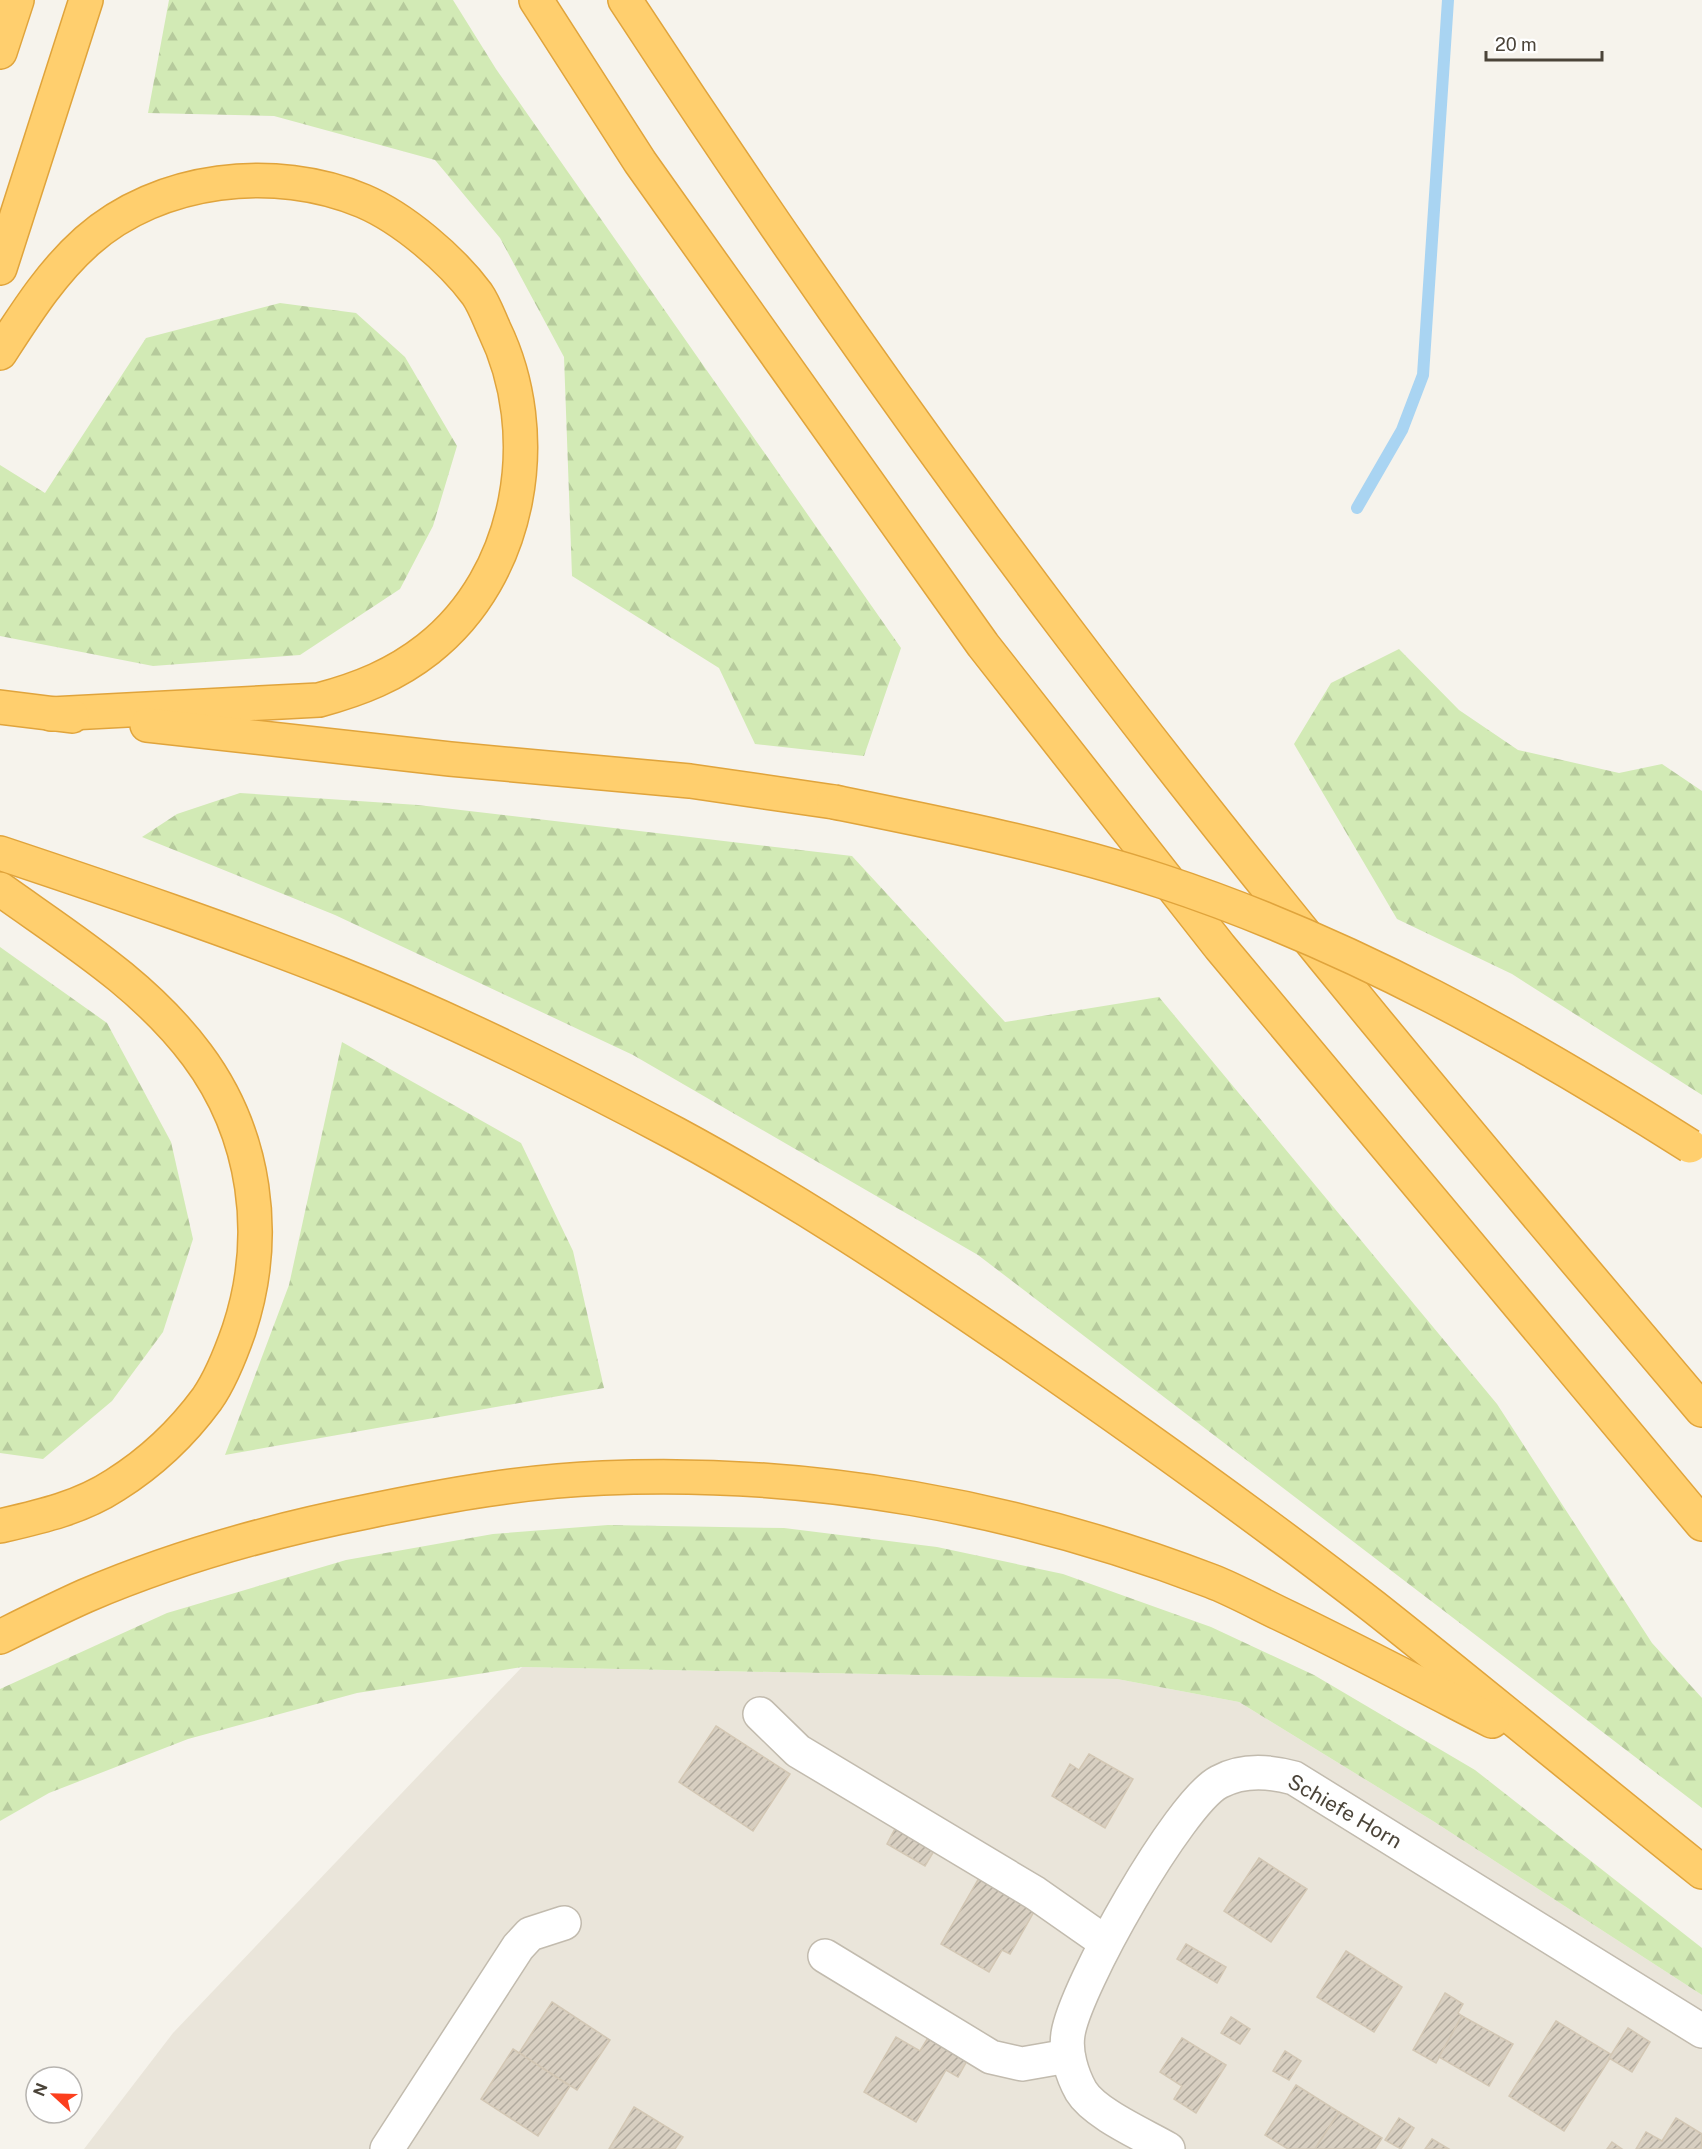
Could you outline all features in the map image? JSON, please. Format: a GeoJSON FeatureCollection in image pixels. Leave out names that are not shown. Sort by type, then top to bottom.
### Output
{"type":"FeatureCollection","features":[{"type":"Feature","properties":{"kind":"highway"},"geometry":{"type":"LineString","coordinates":[[0,52],[17,0]]}},
{"type":"Feature","properties":{"kind":"highway"},"geometry":{"type":"LineString","coordinates":[[0,268],[86,0]]}},
{"type":"Feature","properties":{"kind":"highway"},"geometry":{"type":"LineString","coordinates":[[536,0],[640,162],[982,645],[1220,947],[1702,1524]]}},
{"type":"Feature","properties":{"kind":"highway"},"geometry":{"type":"LineString","coordinates":[[625,0],[818,287],[1066,629],[1414,1070],[1702,1410]]}},
{"type":"Feature","properties":{"kind":"highway"},"geometry":{"type":"LineString","coordinates":[[0,354],[48,280],[88,239],[131,210],[183,190],[235,180],[279,181],[326,189],[364,201],[402,224],[438,252],[478,295],[515,381],[522,430],[520,484],[507,534],[486,582],[431,647],[401,669],[362,688],[319,700],[51,714]]}},
{"type":"Feature","properties":{"kind":"highway"},"geometry":{"type":"LineString","coordinates":[[0,708],[450,759],[690,781],[834,802],[992,834],[1160,880],[1256,916],[1354,957],[1471,1014],[1602,1090],[1696,1151]]}},
{"type":"Feature","properties":{"kind":"highway"},"geometry":{"type":"LineString","coordinates":[[0,853],[182,915],[342,975],[436,1016],[580,1084],[678,1135],[789,1198],[900,1268],[1150,1441],[1375,1608],[1702,1872]]}},
{"type":"Feature","properties":{"kind":"highway"},"geometry":{"type":"LineString","coordinates":[[0,889],[125,979],[169,1020],[198,1056],[225,1101],[244,1145],[255,1199],[256,1255],[248,1303],[231,1354],[208,1398],[166,1447],[113,1486],[52,1514],[0,1526]]}},
{"type":"Feature","properties":{"kind":"highway"},"geometry":{"type":"LineString","coordinates":[[0,1637],[86,1596],[201,1554],[314,1522],[414,1502],[503,1488],[603,1478],[718,1479],[791,1483],[883,1492],[1018,1521],[1124,1550],[1215,1582],[1349,1647],[1554,1754]]}},
{"type":"Feature","properties":{"kind":"street"},"geometry":{"type":"LineString","coordinates":[[760,1714],[798,1751],[1035,1893],[1105,1942]]}},
{"type":"Feature","properties":{"kind":"street","name":"Schiefe Horn"},"geometry":{"type":"LineString","coordinates":[[1168,2149],[1093,2105],[1081,2090],[1068,2056],[1067,2035],[1072,2017],[1105,1942],[1201,1796],[1217,1782],[1234,1775],[1273,1772],[1294,1778],[1702,2031]]}},
{"type":"Feature","properties":{"kind":"street"},"geometry":{"type":"LineString","coordinates":[[387,2149],[518,1947],[530,1934],[564,1923]]}},
{"type":"Feature","properties":{"kind":"street"},"geometry":{"type":"LineString","coordinates":[[825,1956],[990,2057],[1022,2064],[1068,2056]]}},
{"type":"Feature","properties":{"kind":"shaded area"},"geometry":{"type":"Polygon","coordinates":[[[522,1667],[1117,1679],[1239,1702],[1433,1821],[1702,1995],[1702,2149],[84,2149],[173,2033],[522,1667]]]}},
{"type":"Feature","properties":{"kind":"green space"},"geometry":{"type":"Polygon","coordinates":[[[169,0],[453,0],[496,69],[901,648],[864,756],[755,744],[719,668],[572,576],[564,357],[500,238],[435,160],[274,116],[148,113],[169,0]]]}},
{"type":"Feature","properties":{"kind":"green space"},"geometry":{"type":"Polygon","coordinates":[[[280,303],[356,313],[405,357],[457,446],[433,526],[400,589],[300,655],[153,666],[0,636],[0,465],[45,493],[146,338],[280,303]]]}},
{"type":"Feature","properties":{"kind":"green space"},"geometry":{"type":"Polygon","coordinates":[[[1399,649],[1459,710],[1518,750],[1619,773],[1662,764],[1702,791],[1702,1095],[1512,974],[1397,919],[1294,744],[1331,683],[1399,649]]]}},
{"type":"Feature","properties":{"kind":"green space"},"geometry":{"type":"Polygon","coordinates":[[[240,793],[418,805],[852,856],[1005,1022],[1159,997],[1497,1404],[1652,1643],[1702,1698],[1702,1808],[978,1255],[633,1055],[335,915],[142,837],[177,814],[240,793]]]}},
{"type":"Feature","properties":{"kind":"green space"},"geometry":{"type":"Polygon","coordinates":[[[0,947],[107,1023],[171,1142],[193,1239],[163,1332],[112,1401],[43,1459],[0,1453],[0,947]]]}},
{"type":"Feature","properties":{"kind":"green space"},"geometry":{"type":"Polygon","coordinates":[[[342,1042],[521,1143],[573,1251],[604,1388],[225,1455],[289,1285],[342,1042]]]}},
{"type":"Feature","properties":{"kind":"green space"},"geometry":{"type":"Polygon","coordinates":[[[608,1525],[784,1528],[937,1547],[1063,1574],[1211,1627],[1314,1675],[1475,1770],[1702,1948],[1702,1995],[1433,1821],[1239,1702],[1117,1679],[522,1667],[357,1693],[188,1739],[49,1793],[0,1821],[0,1689],[167,1613],[346,1560],[493,1534],[608,1525]]]}},
{"type":"Feature","properties":{"kind":"building"},"geometry":{"type":"Polygon","coordinates":[[[716,1726],[790,1774],[753,1831],[679,1782],[716,1726]]]}},
{"type":"Feature","properties":{"kind":"building"},"geometry":{"type":"Polygon","coordinates":[[[1089,1754],[1133,1779],[1105,1828],[1052,1796],[1070,1764],[1079,1770],[1089,1754]]]}},
{"type":"Feature","properties":{"kind":"building"},"geometry":{"type":"Polygon","coordinates":[[[898,1823],[937,1846],[925,1866],[887,1844],[898,1823]]]}},
{"type":"Feature","properties":{"kind":"building"},"geometry":{"type":"Polygon","coordinates":[[[1259,1858],[1307,1889],[1271,1942],[1224,1911],[1259,1858]]]}},
{"type":"Feature","properties":{"kind":"building"},"geometry":{"type":"Polygon","coordinates":[[[979,1878],[1035,1910],[1010,1954],[1002,1950],[989,1972],[941,1944],[979,1878]]]}},
{"type":"Feature","properties":{"kind":"building"},"geometry":{"type":"Polygon","coordinates":[[[1186,1944],[1226,1967],[1217,1983],[1177,1959],[1186,1944]]]}},
{"type":"Feature","properties":{"kind":"building"},"geometry":{"type":"Polygon","coordinates":[[[1346,1951],[1402,1987],[1374,2032],[1317,1997],[1346,1951]]]}},
{"type":"Feature","properties":{"kind":"building"},"geometry":{"type":"Polygon","coordinates":[[[1445,1993],[1463,2004],[1458,2013],[1462,2016],[1436,2063],[1413,2050],[1445,1993]]]}},
{"type":"Feature","properties":{"kind":"building"},"geometry":{"type":"Polygon","coordinates":[[[552,2002],[610,2040],[577,2090],[519,2053],[552,2002]]]}},
{"type":"Feature","properties":{"kind":"building"},"geometry":{"type":"Polygon","coordinates":[[[1462,2016],[1513,2044],[1489,2086],[1439,2057],[1462,2016]]]}},
{"type":"Feature","properties":{"kind":"building"},"geometry":{"type":"Polygon","coordinates":[[[1231,2017],[1250,2029],[1240,2044],[1221,2033],[1231,2017]]]}},
{"type":"Feature","properties":{"kind":"building"},"geometry":{"type":"Polygon","coordinates":[[[1556,2021],[1612,2055],[1564,2131],[1509,2096],[1556,2021]]]}},
{"type":"Feature","properties":{"kind":"building"},"geometry":{"type":"Polygon","coordinates":[[[1628,2028],[1650,2042],[1632,2072],[1609,2058],[1628,2028]]]}},
{"type":"Feature","properties":{"kind":"building"},"geometry":{"type":"Polygon","coordinates":[[[929,2036],[968,2059],[958,2077],[946,2070],[916,2122],[864,2092],[896,2037],[920,2051],[929,2036]]]}},
{"type":"Feature","properties":{"kind":"building"},"geometry":{"type":"Polygon","coordinates":[[[1182,2038],[1226,2065],[1196,2113],[1174,2099],[1182,2086],[1160,2072],[1182,2038]]]}},
{"type":"Feature","properties":{"kind":"building"},"geometry":{"type":"Polygon","coordinates":[[[513,2049],[570,2086],[538,2136],[481,2099],[513,2049]]]}},
{"type":"Feature","properties":{"kind":"building"},"geometry":{"type":"Polygon","coordinates":[[[1285,2051],[1301,2061],[1289,2080],[1273,2071],[1285,2051]]]}},
{"type":"Feature","properties":{"kind":"building"},"geometry":{"type":"Polygon","coordinates":[[[1296,2085],[1339,2112],[1315,2149],[1288,2149],[1265,2135],[1296,2085]]]}},
{"type":"Feature","properties":{"kind":"building"},"geometry":{"type":"Polygon","coordinates":[[[634,2107],[683,2137],[675,2149],[609,2149],[634,2107]]]}},
{"type":"Feature","properties":{"kind":"building"},"geometry":{"type":"Polygon","coordinates":[[[1339,2112],[1382,2138],[1375,2149],[1315,2149],[1339,2112]]]}},
{"type":"Feature","properties":{"kind":"building"},"geometry":{"type":"Polygon","coordinates":[[[1399,2118],[1414,2128],[1401,2149],[1385,2140],[1399,2118]]]}},
{"type":"Feature","properties":{"kind":"building"},"geometry":{"type":"Polygon","coordinates":[[[1676,2118],[1702,2134],[1701,2149],[1636,2149],[1646,2132],[1662,2141],[1676,2118]]]}},
{"type":"Feature","properties":{"kind":"building"},"geometry":{"type":"Polygon","coordinates":[[[1432,2139],[1449,2149],[1425,2149],[1432,2139]]]}},
{"type":"Feature","properties":{"kind":"building"},"geometry":{"type":"Polygon","coordinates":[[[1612,2142],[1622,2149],[1607,2149],[1612,2142]]]}},
{"type":"Feature","properties":{"kind":"waterway"},"geometry":{"type":"LineString","coordinates":[[1357,508],[1402,430],[1423,375],[1448,0]]}}]}
